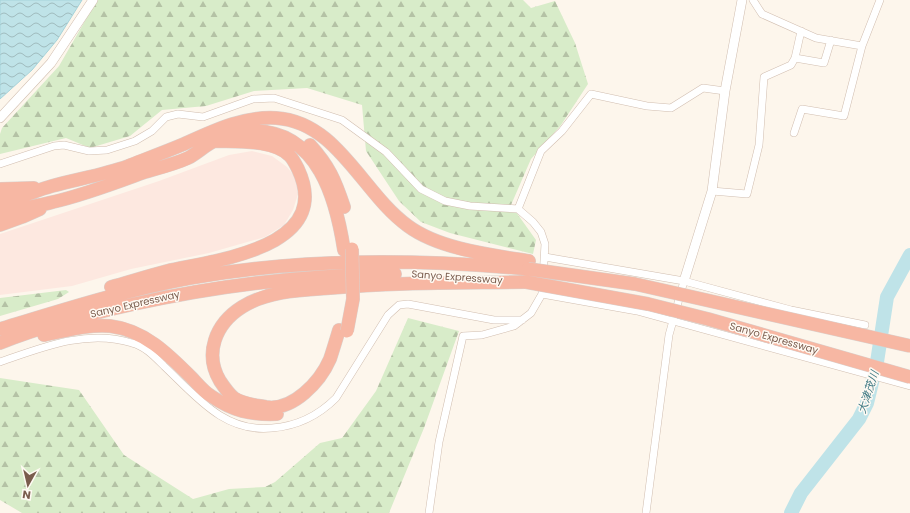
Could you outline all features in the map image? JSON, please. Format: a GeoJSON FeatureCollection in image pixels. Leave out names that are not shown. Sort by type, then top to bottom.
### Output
{"type":"FeatureCollection","features":[{"type":"Feature","properties":{"kind":"highway"},"geometry":{"type":"LineString","coordinates":[[0,202],[14,200],[51,186],[126,166],[237,122],[275,118],[293,120],[317,132],[338,149],[389,210],[409,227],[428,237],[485,254],[528,271]]}},
{"type":"Feature","properties":{"kind":"highway"},"geometry":{"type":"LineString","coordinates":[[5,341],[81,328],[109,326],[126,329],[151,342],[168,354],[209,395],[233,409],[255,415],[262,415],[277,414],[303,405],[321,388],[336,364],[343,331],[348,250],[345,211],[338,188],[325,161],[305,139],[291,130],[257,119]]}},
{"type":"Feature","properties":{"kind":"highway"},"geometry":{"type":"LineString","coordinates":[[0,225],[22,217],[52,203],[188,158],[214,141],[254,131],[278,134],[294,141],[311,157],[324,179],[348,250]]}},
{"type":"Feature","properties":{"kind":"highway"},"geometry":{"type":"LineString","coordinates":[[0,326],[40,310],[112,287],[165,272],[244,255],[265,246],[288,231],[300,214],[305,189],[302,178],[290,156],[276,148],[260,143],[214,141]]}},
{"type":"Feature","properties":{"kind":"highway"},"geometry":{"type":"LineString","coordinates":[[0,189],[51,186]]}},
{"type":"Feature","properties":{"kind":"highway"},"geometry":{"type":"LineString","coordinates":[[0,214],[19,208],[52,203]]}},
{"type":"Feature","properties":{"kind":"highway","name":"Sanyo Expressway"},"geometry":{"type":"LineString","coordinates":[[0,329],[87,302],[140,288],[240,270],[294,265],[372,261],[457,263],[635,284],[910,346]]}},
{"type":"Feature","properties":{"kind":"highway"},"geometry":{"type":"LineString","coordinates":[[343,331],[330,360],[319,378],[306,392],[290,402],[272,407],[249,404],[234,397],[222,385],[212,363],[214,341],[221,325],[242,306],[263,298],[296,291],[528,271]]}},
{"type":"Feature","properties":{"kind":"highway","name":"Sanyo Expressway"},"geometry":{"type":"LineString","coordinates":[[5,341],[66,320],[115,308],[178,294],[247,283],[304,277],[528,271],[708,319],[910,376]]}},
{"type":"Feature","properties":{"kind":"street"},"geometry":{"type":"LineString","coordinates":[[0,118],[51,63],[93,0]]}},
{"type":"Feature","properties":{"kind":"street"},"geometry":{"type":"LineString","coordinates":[[646,513],[673,321],[684,280],[702,228],[712,190],[725,91],[742,0]]}},
{"type":"Feature","properties":{"kind":"street"},"geometry":{"type":"LineString","coordinates":[[753,0],[762,14],[816,38],[862,46]]}},
{"type":"Feature","properties":{"kind":"street"},"geometry":{"type":"LineString","coordinates":[[794,133],[802,109],[844,116],[862,46],[880,0]]}},
{"type":"Feature","properties":{"kind":"street"},"geometry":{"type":"LineString","coordinates":[[712,190],[747,194],[759,145],[764,77],[791,65],[795,58],[801,31]]}},
{"type":"Feature","properties":{"kind":"street"},"geometry":{"type":"LineString","coordinates":[[795,58],[824,63],[832,40]]}},
{"type":"Feature","properties":{"kind":"street"},"geometry":{"type":"LineString","coordinates":[[518,209],[541,151],[562,131],[591,94],[647,106],[670,108],[703,88],[725,91]]}},
{"type":"Feature","properties":{"kind":"street"},"geometry":{"type":"LineString","coordinates":[[0,164],[54,146],[64,145],[89,151],[107,150],[135,141],[152,132],[166,117],[178,114],[204,117],[253,99],[274,98],[342,120],[386,152],[421,189],[445,201],[470,206],[518,209],[533,222],[541,232],[545,244],[542,294],[531,312],[514,326],[497,332],[463,336],[439,442],[429,513]]}},
{"type":"Feature","properties":{"kind":"street"},"geometry":{"type":"LineString","coordinates":[[545,257],[684,280],[791,310],[865,325]]}},
{"type":"Feature","properties":{"kind":"street"},"geometry":{"type":"LineString","coordinates":[[542,294],[600,303],[673,321],[910,386]]}},
{"type":"Feature","properties":{"kind":"street"},"geometry":{"type":"LineString","coordinates":[[0,362],[43,347],[84,338],[101,337],[134,343],[151,353],[219,416],[245,428],[282,428],[307,420],[326,408],[336,398],[388,315],[399,305],[408,304],[494,320],[522,320]]}},
{"type":"Feature","properties":{"kind":"shaded area"},"geometry":{"type":"Polygon","coordinates":[[[252,151],[272,156],[287,167],[297,179],[298,194],[293,210],[284,225],[265,237],[209,253],[131,269],[72,286],[0,295],[0,234],[159,181],[229,155],[252,151]]]}},
{"type":"Feature","properties":{"kind":"green space"},"geometry":{"type":"Polygon","coordinates":[[[97,0],[523,0],[531,8],[555,1],[575,43],[588,84],[561,125],[531,159],[511,205],[536,240],[533,254],[450,233],[421,222],[399,201],[366,151],[362,105],[307,88],[254,91],[206,106],[162,110],[130,136],[90,148],[66,138],[0,154],[0,134],[2,128],[59,66],[97,0]]]}},
{"type":"Feature","properties":{"kind":"green space"},"geometry":{"type":"Polygon","coordinates":[[[66,290],[69,292],[58,299],[0,316],[0,298],[66,290]]]}},
{"type":"Feature","properties":{"kind":"green space"},"geometry":{"type":"Polygon","coordinates":[[[408,318],[459,331],[424,428],[389,513],[22,513],[0,500],[0,378],[79,390],[124,455],[193,499],[229,489],[265,487],[275,482],[320,443],[342,438],[376,391],[408,318]]]}},
{"type":"Feature","properties":{"kind":"water"},"geometry":{"type":"Polygon","coordinates":[[[0,0],[82,0],[57,40],[32,70],[0,99],[0,0]]]}},
{"type":"Feature","properties":{"kind":"waterway","name":"大津茂川"},"geometry":{"type":"LineString","coordinates":[[791,513],[801,493],[859,419],[867,403],[877,362],[887,297],[910,255]]}}]}
